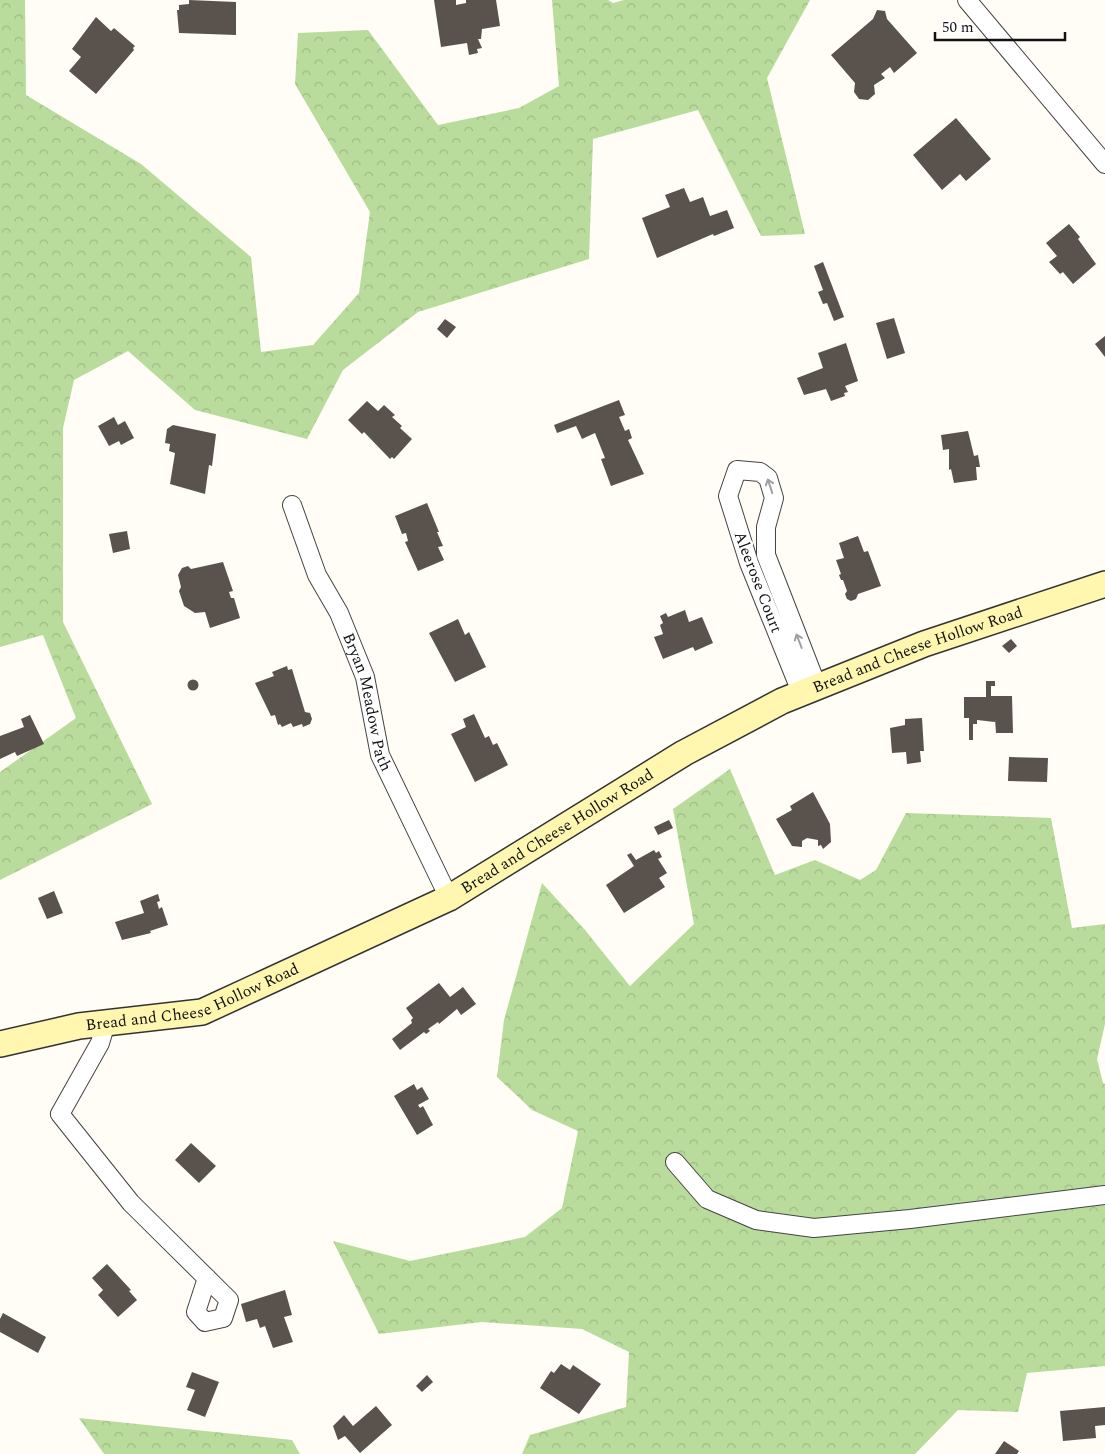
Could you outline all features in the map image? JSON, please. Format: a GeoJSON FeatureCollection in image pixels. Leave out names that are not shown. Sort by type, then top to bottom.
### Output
{"type":"FeatureCollection","features":[{"type":"Feature","properties":{"kind":"main road","name":"Bread and Cheese Hollow Road"},"geometry":{"type":"LineString","coordinates":[[0,1044],[79,1026],[202,1012],[449,898],[684,753],[809,689],[924,644],[1105,584]]}},
{"type":"Feature","properties":{"kind":"street"},"geometry":{"type":"LineString","coordinates":[[967,0],[1105,164]]}},
{"type":"Feature","properties":{"kind":"street","name":"Aleerose Court"},"geometry":{"type":"LineString","coordinates":[[737,470],[760,472],[768,478],[774,498],[766,527],[766,555],[809,689],[749,563],[728,496],[737,470]]}},
{"type":"Feature","properties":{"kind":"street","name":"Bryan Meadow Path"},"geometry":{"type":"LineString","coordinates":[[292,505],[317,575],[339,613],[365,677],[380,754],[394,788],[449,898]]}},
{"type":"Feature","properties":{"kind":"street"},"geometry":{"type":"LineString","coordinates":[[106,1023],[100,1043],[60,1114],[131,1203],[207,1278]]}},
{"type":"Feature","properties":{"kind":"street"},"geometry":{"type":"LineString","coordinates":[[675,1162],[707,1199],[756,1220],[814,1228],[910,1219],[1105,1195]]}},
{"type":"Feature","properties":{"kind":"green space"},"geometry":{"type":"Polygon","coordinates":[[[0,0],[25,0],[26,95],[141,164],[251,257],[261,352],[313,345],[359,293],[370,212],[295,84],[298,33],[368,30],[438,125],[519,108],[559,86],[552,0],[608,0],[613,3],[624,0],[810,0],[767,78],[805,234],[761,236],[698,110],[593,139],[589,259],[418,312],[343,370],[307,439],[195,410],[128,351],[74,380],[63,428],[63,622],[152,804],[0,880],[0,772],[76,718],[43,635],[0,647],[0,0]]]}},
{"type":"Feature","properties":{"kind":"green space"},"geometry":{"type":"Polygon","coordinates":[[[730,769],[775,875],[815,860],[860,880],[876,870],[906,813],[1051,818],[1072,928],[1105,924],[1105,1024],[1097,1059],[1103,1083],[1105,1084],[1105,1366],[1027,1373],[1018,1412],[958,1410],[915,1454],[522,1454],[530,1435],[626,1407],[629,1352],[582,1329],[482,1322],[379,1334],[333,1241],[410,1261],[525,1237],[562,1208],[578,1131],[532,1110],[497,1077],[504,1020],[542,883],[585,930],[630,986],[694,924],[673,809],[730,769]]]}},
{"type":"Feature","properties":{"kind":"green space"},"geometry":{"type":"Polygon","coordinates":[[[79,1418],[292,1440],[300,1454],[104,1454],[79,1418]]]}},
{"type":"Feature","properties":{"kind":"building"},"geometry":{"type":"Polygon","coordinates":[[[189,0],[236,2],[236,35],[179,33],[177,10],[179,10],[179,5],[189,4],[189,0]]]}},
{"type":"Feature","properties":{"kind":"building"},"geometry":{"type":"Polygon","coordinates":[[[434,0],[456,0],[456,5],[466,3],[466,0],[496,0],[500,26],[482,29],[481,39],[478,39],[482,48],[477,49],[478,53],[469,55],[467,43],[441,47],[434,0]]]}},
{"type":"Feature","properties":{"kind":"building"},"geometry":{"type":"Polygon","coordinates":[[[877,10],[885,11],[887,19],[917,53],[894,73],[890,67],[881,74],[885,78],[874,85],[875,94],[868,100],[859,99],[854,92],[855,83],[831,55],[873,19],[877,10]]]}},
{"type":"Feature","properties":{"kind":"building"},"geometry":{"type":"Polygon","coordinates":[[[96,17],[111,31],[114,28],[135,46],[134,50],[96,94],[69,71],[81,57],[72,49],[96,17]]]}},
{"type":"Feature","properties":{"kind":"building"},"geometry":{"type":"Polygon","coordinates":[[[956,118],[991,159],[966,181],[960,174],[942,190],[913,155],[956,118]]]}},
{"type":"Feature","properties":{"kind":"building"},"geometry":{"type":"Polygon","coordinates":[[[684,188],[690,202],[703,197],[710,216],[727,210],[734,228],[714,236],[713,234],[657,258],[642,218],[670,207],[665,195],[684,188]]]}},
{"type":"Feature","properties":{"kind":"building"},"geometry":{"type":"Polygon","coordinates":[[[1069,224],[1080,237],[1078,239],[1096,264],[1073,284],[1063,272],[1060,274],[1049,262],[1057,256],[1046,243],[1069,224]]]}},
{"type":"Feature","properties":{"kind":"building"},"geometry":{"type":"Polygon","coordinates":[[[823,262],[844,317],[834,321],[827,303],[823,304],[818,292],[823,290],[814,266],[823,262]]]}},
{"type":"Feature","properties":{"kind":"building"},"geometry":{"type":"Polygon","coordinates":[[[894,318],[905,353],[887,359],[876,323],[894,318]]]}},
{"type":"Feature","properties":{"kind":"building"},"geometry":{"type":"Polygon","coordinates":[[[445,319],[456,327],[447,338],[437,329],[445,319]]]}},
{"type":"Feature","properties":{"kind":"building"},"geometry":{"type":"Polygon","coordinates":[[[1105,336],[1105,357],[1095,344],[1105,336]]]}},
{"type":"Feature","properties":{"kind":"building"},"geometry":{"type":"Polygon","coordinates":[[[846,343],[858,381],[845,386],[848,392],[844,393],[845,396],[831,401],[826,389],[804,395],[797,378],[823,368],[818,353],[846,343]]]}},
{"type":"Feature","properties":{"kind":"building"},"geometry":{"type":"Polygon","coordinates":[[[619,400],[625,415],[619,417],[625,431],[629,429],[632,438],[628,440],[644,474],[611,486],[601,459],[605,458],[595,433],[582,439],[576,426],[557,433],[554,425],[619,400]]]}},
{"type":"Feature","properties":{"kind":"building"},"geometry":{"type":"Polygon","coordinates":[[[367,401],[378,411],[384,405],[395,415],[392,417],[402,426],[400,428],[412,439],[394,459],[392,457],[390,459],[364,432],[362,434],[348,420],[367,401]]]}},
{"type":"Feature","properties":{"kind":"building"},"geometry":{"type":"Polygon","coordinates":[[[114,417],[118,425],[125,421],[134,438],[121,445],[119,441],[109,446],[98,426],[114,417]]]}},
{"type":"Feature","properties":{"kind":"building"},"geometry":{"type":"Polygon","coordinates":[[[173,425],[216,434],[212,466],[209,465],[205,494],[170,484],[175,453],[169,451],[170,444],[165,443],[167,429],[173,425]]]}},
{"type":"Feature","properties":{"kind":"building"},"geometry":{"type":"Polygon","coordinates":[[[968,431],[974,456],[978,455],[980,467],[976,467],[977,480],[954,483],[951,469],[949,470],[949,449],[943,450],[941,435],[968,431]]]}},
{"type":"Feature","properties":{"kind":"building"},"geometry":{"type":"Polygon","coordinates":[[[427,503],[439,532],[437,532],[443,546],[438,547],[444,560],[418,571],[405,542],[408,541],[406,533],[402,534],[395,516],[427,503]]]}},
{"type":"Feature","properties":{"kind":"building"},"geometry":{"type":"Polygon","coordinates":[[[127,531],[130,549],[113,553],[109,534],[127,531]]]}},
{"type":"Feature","properties":{"kind":"building"},"geometry":{"type":"Polygon","coordinates":[[[858,536],[864,552],[868,551],[881,586],[858,594],[856,599],[851,601],[847,599],[845,594],[847,591],[839,575],[841,574],[836,560],[844,558],[839,543],[858,536]]]}},
{"type":"Feature","properties":{"kind":"building"},"geometry":{"type":"Polygon","coordinates":[[[223,562],[233,591],[229,592],[231,598],[234,598],[240,618],[210,628],[205,612],[195,613],[184,606],[179,591],[181,587],[178,575],[182,568],[188,566],[191,569],[223,562]]]}},
{"type":"Feature","properties":{"kind":"building"},"geometry":{"type":"Polygon","coordinates":[[[685,610],[689,622],[702,617],[713,643],[695,651],[693,647],[663,659],[654,637],[663,634],[660,625],[663,623],[660,616],[666,613],[668,617],[685,610]]]}},
{"type":"Feature","properties":{"kind":"building"},"geometry":{"type":"Polygon","coordinates":[[[458,619],[465,635],[469,632],[486,667],[455,682],[429,633],[458,619]]]}},
{"type":"Feature","properties":{"kind":"building"},"geometry":{"type":"Polygon","coordinates":[[[1011,639],[1017,646],[1009,653],[1002,646],[1011,639]]]}},
{"type":"Feature","properties":{"kind":"building"},"geometry":{"type":"Polygon","coordinates":[[[287,666],[288,670],[292,669],[305,712],[310,713],[312,719],[310,724],[303,727],[302,724],[293,727],[291,723],[282,727],[280,724],[278,725],[275,715],[271,716],[255,683],[274,676],[272,672],[287,666]]]}},
{"type":"Feature","properties":{"kind":"building"},"geometry":{"type":"Polygon","coordinates":[[[193,679],[199,685],[193,691],[187,685],[193,679]]]}},
{"type":"Feature","properties":{"kind":"building"},"geometry":{"type":"Polygon","coordinates":[[[986,681],[995,681],[995,686],[991,686],[991,696],[1012,696],[1013,733],[996,733],[995,719],[995,722],[977,720],[977,724],[973,724],[973,740],[969,740],[969,718],[964,718],[964,697],[986,697],[986,681]]]}},
{"type":"Feature","properties":{"kind":"building"},"geometry":{"type":"Polygon","coordinates":[[[474,714],[485,738],[489,736],[493,745],[497,743],[508,765],[475,782],[451,734],[466,727],[463,719],[474,714]]]}},
{"type":"Feature","properties":{"kind":"building"},"geometry":{"type":"Polygon","coordinates":[[[30,715],[44,744],[17,756],[15,752],[0,759],[0,736],[24,727],[21,719],[30,715]]]}},
{"type":"Feature","properties":{"kind":"building"},"geometry":{"type":"Polygon","coordinates":[[[922,718],[924,751],[920,751],[921,762],[907,764],[906,752],[892,753],[890,728],[905,725],[905,719],[922,718]]]}},
{"type":"Feature","properties":{"kind":"building"},"geometry":{"type":"Polygon","coordinates":[[[1009,757],[1048,758],[1047,782],[1008,781],[1009,757]]]}},
{"type":"Feature","properties":{"kind":"building"},"geometry":{"type":"Polygon","coordinates":[[[813,792],[830,824],[831,842],[823,849],[821,845],[818,846],[818,840],[807,838],[802,841],[802,847],[792,846],[776,819],[792,810],[790,806],[813,792]]]}},
{"type":"Feature","properties":{"kind":"building"},"geometry":{"type":"Polygon","coordinates":[[[669,820],[673,828],[658,835],[654,827],[669,820]]]}},
{"type":"Feature","properties":{"kind":"building"},"geometry":{"type":"Polygon","coordinates":[[[654,850],[656,853],[659,851],[662,857],[658,859],[667,873],[659,878],[665,887],[624,913],[606,885],[634,866],[627,855],[631,853],[636,860],[654,850]]]}},
{"type":"Feature","properties":{"kind":"building"},"geometry":{"type":"Polygon","coordinates":[[[54,891],[63,913],[47,919],[38,898],[54,891]]]}},
{"type":"Feature","properties":{"kind":"building"},"geometry":{"type":"Polygon","coordinates":[[[158,894],[160,901],[157,902],[159,909],[162,907],[168,925],[150,931],[151,933],[122,940],[115,922],[144,913],[140,901],[158,894]]]}},
{"type":"Feature","properties":{"kind":"building"},"geometry":{"type":"Polygon","coordinates":[[[439,983],[450,997],[463,987],[476,1004],[461,1015],[457,1009],[439,1024],[438,1022],[428,1029],[430,1031],[426,1034],[424,1032],[400,1050],[392,1039],[412,1023],[411,1020],[413,1018],[406,1008],[439,983]]]}},
{"type":"Feature","properties":{"kind":"building"},"geometry":{"type":"Polygon","coordinates":[[[414,1084],[417,1090],[422,1087],[429,1099],[418,1105],[420,1108],[423,1106],[433,1125],[417,1135],[394,1096],[414,1084]]]}},
{"type":"Feature","properties":{"kind":"building"},"geometry":{"type":"Polygon","coordinates":[[[191,1143],[216,1166],[199,1183],[175,1160],[191,1143]]]}},
{"type":"Feature","properties":{"kind":"building"},"geometry":{"type":"Polygon","coordinates":[[[107,1264],[131,1290],[129,1291],[137,1300],[118,1317],[98,1295],[103,1290],[92,1278],[107,1264]]]}},
{"type":"Feature","properties":{"kind":"building"},"geometry":{"type":"Polygon","coordinates":[[[285,1290],[292,1315],[284,1317],[293,1342],[273,1348],[265,1326],[260,1328],[257,1319],[246,1322],[241,1304],[285,1290]]]}},
{"type":"Feature","properties":{"kind":"building"},"geometry":{"type":"Polygon","coordinates":[[[3,1313],[46,1337],[38,1353],[0,1332],[0,1319],[3,1313]]]}},
{"type":"Feature","properties":{"kind":"building"},"geometry":{"type":"Polygon","coordinates":[[[561,1364],[570,1370],[573,1365],[601,1384],[579,1414],[540,1388],[551,1371],[554,1373],[561,1364]]]}},
{"type":"Feature","properties":{"kind":"building"},"geometry":{"type":"Polygon","coordinates":[[[192,1372],[219,1382],[205,1417],[187,1410],[195,1390],[186,1387],[192,1372]]]}},
{"type":"Feature","properties":{"kind":"building"},"geometry":{"type":"Polygon","coordinates":[[[427,1375],[433,1382],[422,1392],[416,1386],[427,1375]]]}},
{"type":"Feature","properties":{"kind":"building"},"geometry":{"type":"Polygon","coordinates":[[[376,1406],[392,1425],[360,1453],[345,1436],[338,1440],[333,1426],[344,1415],[353,1426],[376,1406]]]}},
{"type":"Feature","properties":{"kind":"building"},"geometry":{"type":"Polygon","coordinates":[[[1105,1407],[1105,1425],[1095,1426],[1096,1438],[1063,1441],[1060,1411],[1105,1407]]]}},
{"type":"Feature","properties":{"kind":"building"},"geometry":{"type":"Polygon","coordinates":[[[1004,1441],[1019,1451],[1017,1454],[995,1454],[1004,1441]]]}}]}
